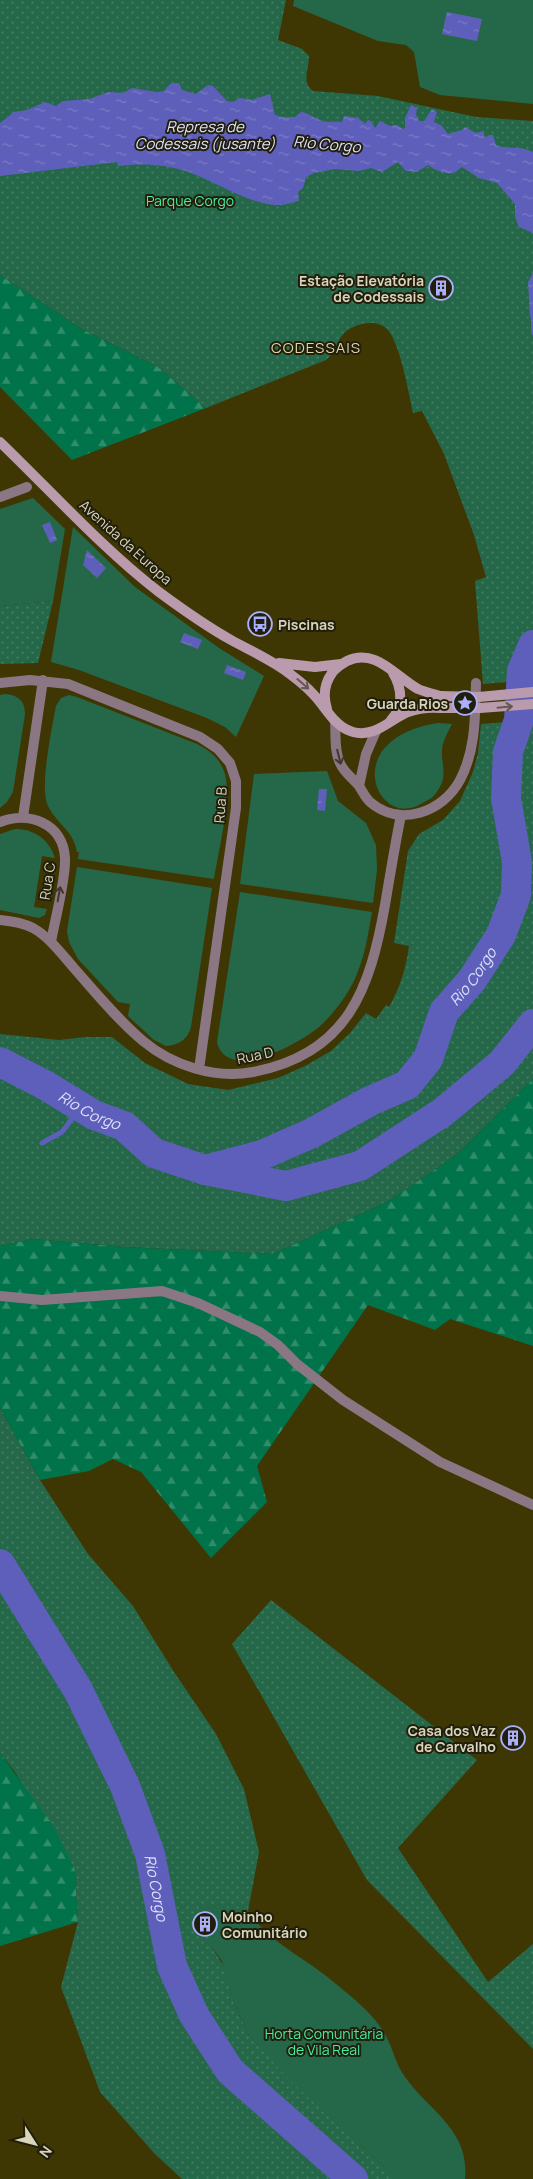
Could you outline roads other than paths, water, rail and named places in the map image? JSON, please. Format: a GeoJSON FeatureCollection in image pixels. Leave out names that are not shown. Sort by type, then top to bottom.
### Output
{"type":"FeatureCollection","features":[{"type":"Feature","properties":{"kind":"main road","name":"Avenida da Europa"},"geometry":{"type":"LineString","coordinates":[[0,442],[142,578],[217,632],[273,662]]}},
{"type":"Feature","properties":{"kind":"main road"},"geometry":{"type":"LineString","coordinates":[[328,712],[325,691],[333,672],[341,664],[351,659],[362,657],[383,663],[419,689],[440,696],[479,697],[533,692]]}},
{"type":"Feature","properties":{"kind":"main road"},"geometry":{"type":"LineString","coordinates":[[273,662],[304,667],[341,664]]}},
{"type":"Feature","properties":{"kind":"main road"},"geometry":{"type":"LineString","coordinates":[[273,662],[306,686],[335,721],[344,728],[354,732],[376,731],[408,712],[424,708],[480,708],[533,704]]}},
{"type":"Feature","properties":{"kind":"main road"},"geometry":{"type":"LineString","coordinates":[[386,726],[394,716],[399,705],[398,681],[391,670]]}},
{"type":"Feature","properties":{"kind":"street"},"geometry":{"type":"LineString","coordinates":[[0,496],[26,487]]}},
{"type":"Feature","properties":{"kind":"street"},"geometry":{"type":"LineString","coordinates":[[0,822],[23,817],[43,680]]}},
{"type":"Feature","properties":{"kind":"street","name":"Rua B"},"geometry":{"type":"LineString","coordinates":[[0,683],[43,680],[78,687],[200,737],[225,756],[233,771],[236,787],[236,808],[199,1069]]}},
{"type":"Feature","properties":{"kind":"street"},"geometry":{"type":"LineString","coordinates":[[335,721],[337,756],[340,765],[359,786],[364,796],[372,804],[383,810],[401,815],[413,815],[430,809],[449,795],[459,781],[472,745],[476,683]]}},
{"type":"Feature","properties":{"kind":"street"},"geometry":{"type":"LineString","coordinates":[[359,786],[366,754],[376,731]]}},
{"type":"Feature","properties":{"kind":"street","name":"Rua D"},"geometry":{"type":"LineString","coordinates":[[0,920],[33,928],[50,942],[143,1041],[170,1058],[199,1069],[219,1073],[262,1070],[285,1063],[320,1043],[348,1015],[360,996],[373,962],[401,815]]}},
{"type":"Feature","properties":{"kind":"street","name":"Rua C"},"geometry":{"type":"LineString","coordinates":[[23,817],[40,820],[49,827],[57,837],[64,854],[64,867],[50,942]]}},
{"type":"Feature","properties":{"kind":"street"},"geometry":{"type":"LineString","coordinates":[[0,1296],[42,1300],[162,1291],[198,1303],[260,1332],[343,1400],[440,1462],[533,1505]]}},
{"type":"Feature","properties":{"kind":"water"},"geometry":{"type":"Polygon","coordinates":[[[447,12],[482,19],[477,41],[442,34],[447,12]]]}},
{"type":"Feature","properties":{"kind":"water","name":"Represa de Codessais (jusante)"},"geometry":{"type":"Polygon","coordinates":[[[179,83],[182,90],[196,94],[208,85],[213,86],[227,101],[233,102],[240,98],[252,100],[270,94],[275,115],[295,117],[301,112],[328,122],[342,122],[344,116],[358,118],[365,124],[368,120],[371,121],[375,128],[380,121],[390,126],[397,125],[403,129],[405,128],[405,118],[411,105],[417,108],[416,115],[419,121],[424,121],[432,109],[437,112],[434,122],[441,125],[448,134],[462,130],[465,127],[476,133],[484,131],[484,136],[493,135],[496,145],[533,152],[533,233],[519,227],[515,217],[515,204],[497,183],[479,178],[462,167],[456,172],[445,173],[428,165],[417,172],[406,171],[398,162],[382,172],[371,168],[359,171],[335,169],[314,173],[306,177],[303,188],[298,192],[299,201],[285,205],[258,202],[186,171],[143,164],[118,166],[117,162],[0,176],[0,123],[14,112],[27,110],[45,102],[56,106],[63,101],[89,99],[109,92],[123,93],[132,88],[157,92],[164,91],[170,84],[179,83]]]}},
{"type":"Feature","properties":{"kind":"water"},"geometry":{"type":"Polygon","coordinates":[[[533,273],[533,336],[531,331],[528,282],[533,273]]]}},
{"type":"Feature","properties":{"kind":"water"},"geometry":{"type":"Polygon","coordinates":[[[50,522],[57,540],[50,543],[42,525],[50,522]]]}},
{"type":"Feature","properties":{"kind":"water"},"geometry":{"type":"Polygon","coordinates":[[[87,550],[106,568],[97,578],[83,565],[87,550]]]}},
{"type":"Feature","properties":{"kind":"water"},"geometry":{"type":"Polygon","coordinates":[[[184,633],[202,640],[198,649],[180,642],[184,633]]]}},
{"type":"Feature","properties":{"kind":"water"},"geometry":{"type":"Polygon","coordinates":[[[227,665],[246,672],[243,680],[224,673],[227,665]]]}},
{"type":"Feature","properties":{"kind":"water"},"geometry":{"type":"Polygon","coordinates":[[[319,789],[327,789],[325,811],[317,810],[319,789]]]}},
{"type":"Feature","properties":{"kind":"waterway","name":"Rio Corgo"},"geometry":{"type":"LineString","coordinates":[[205,1170],[262,1155],[312,1133],[370,1101],[407,1085],[428,1059],[444,1012],[472,980],[501,935],[516,895],[517,862],[506,798],[508,752],[519,720],[522,671],[533,645]]}},
{"type":"Feature","properties":{"kind":"waterway","name":"Rio Corgo"},"geometry":{"type":"LineString","coordinates":[[0,1062],[45,1085],[94,1115],[124,1126],[154,1153],[205,1170],[286,1186],[360,1166],[443,1112],[502,1063],[533,1024]]}},
{"type":"Feature","properties":{"kind":"waterway"},"geometry":{"type":"LineString","coordinates":[[42,1143],[62,1132],[81,1107]]}},
{"type":"Feature","properties":{"kind":"waterway","name":"Rio Corgo"},"geometry":{"type":"LineString","coordinates":[[0,1564],[78,1690],[125,1786],[150,1854],[172,1966],[194,2015],[230,2071],[353,2179]]}},
{"type":"Feature","properties":{"kind":"place","name":"Estação Elevatória de Codessais"},"geometry":{"type":"Point","coordinates":[441,288]}},
{"type":"Feature","properties":{"kind":"place","name":"Piscinas"},"geometry":{"type":"Point","coordinates":[260,624]}},
{"type":"Feature","properties":{"kind":"place","name":"Guarda Rios"},"geometry":{"type":"Point","coordinates":[465,703]}},
{"type":"Feature","properties":{"kind":"place","name":"Casa dos Vaz de Carvalho"},"geometry":{"type":"Point","coordinates":[513,1738]}},
{"type":"Feature","properties":{"kind":"place","name":"Moinho Comunitário"},"geometry":{"type":"Point","coordinates":[205,1924]}},
{"type":"Feature","properties":{"kind":"district","name":"CODESSAIS"},"geometry":{"type":"Point","coordinates":[316,347]}},
{"type":"Feature","properties":{"kind":"park label","name":"Parque Corgo"},"geometry":{"type":"Point","coordinates":[190,200]}},
{"type":"Feature","properties":{"kind":"park label","name":"Horta Comunitária de Vila Real"},"geometry":{"type":"Point","coordinates":[324,2042]}}]}
